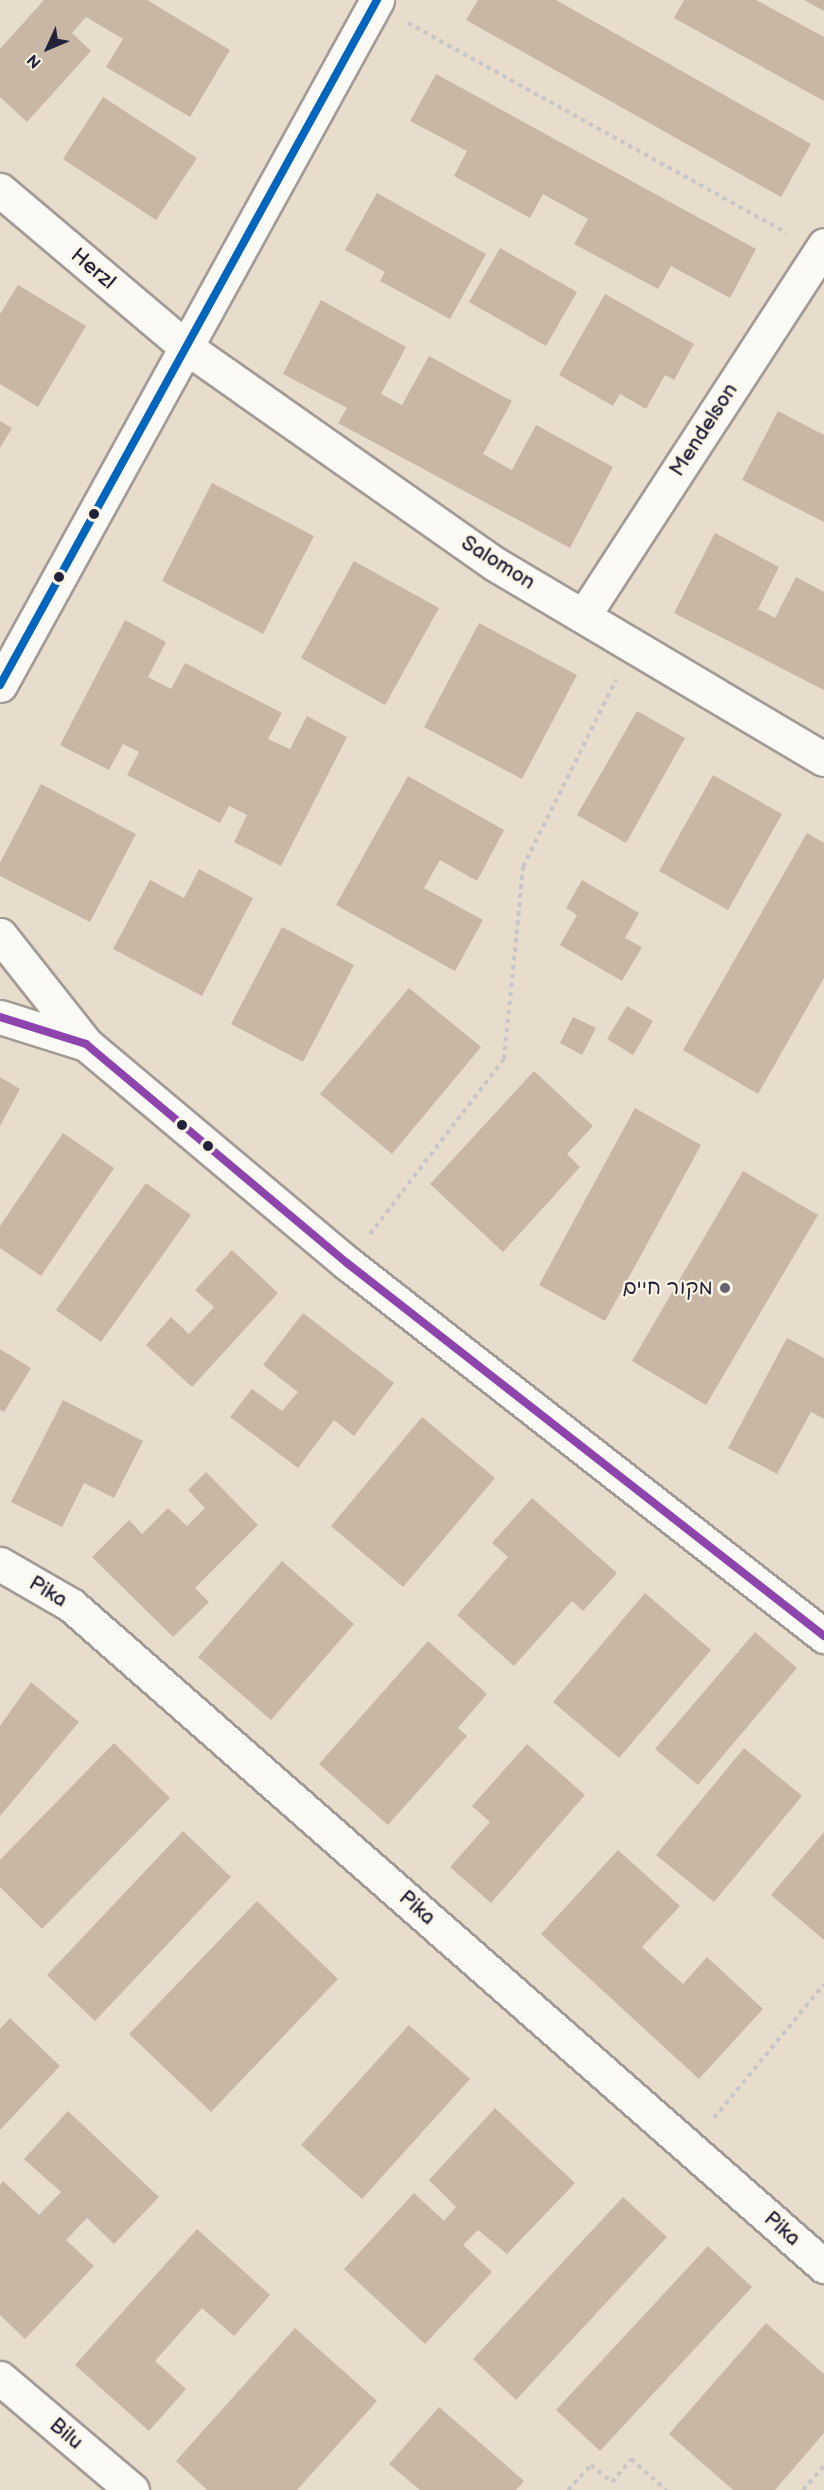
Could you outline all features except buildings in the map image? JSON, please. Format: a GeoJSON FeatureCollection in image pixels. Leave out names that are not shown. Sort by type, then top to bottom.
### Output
{"type":"FeatureCollection","features":[{"type":"Feature","properties":{"kind":"street"},"geometry":{"type":"LineString","coordinates":[[0,685],[376,2]]}},
{"type":"Feature","properties":{"kind":"street","name":"Herzl"},"geometry":{"type":"LineString","coordinates":[[0,190],[186,347]]}},
{"type":"Feature","properties":{"kind":"street","name":"Mendelson"},"geometry":{"type":"LineString","coordinates":[[584,615],[822,248]]}},
{"type":"Feature","properties":{"kind":"street","name":"Salomon"},"geometry":{"type":"LineString","coordinates":[[186,347],[495,564],[824,759]]}},
{"type":"Feature","properties":{"kind":"street"},"geometry":{"type":"LineString","coordinates":[[0,935],[86,1044],[347,1263],[824,1636]]}},
{"type":"Feature","properties":{"kind":"street"},"geometry":{"type":"LineString","coordinates":[[0,1017],[86,1044]]}},
{"type":"Feature","properties":{"kind":"street","name":"Pika"},"geometry":{"type":"LineString","coordinates":[[0,1564],[71,1605],[824,2266]]}},
{"type":"Feature","properties":{"kind":"street","name":"Bilu"},"geometry":{"type":"LineString","coordinates":[[0,2378],[132,2490]]}},
{"type":"Feature","properties":{"kind":"path"},"geometry":{"type":"LineString","coordinates":[[376,2],[822,248]]}},
{"type":"Feature","properties":{"kind":"path"},"geometry":{"type":"LineString","coordinates":[[347,1263],[504,1059],[523,867],[632,647]]}},
{"type":"Feature","properties":{"kind":"path"},"geometry":{"type":"LineString","coordinates":[[689,2148],[824,1984]]}},
{"type":"Feature","properties":{"kind":"path"},"geometry":{"type":"LineString","coordinates":[[568,2490],[591,2465],[612,2482],[631,2458],[666,2490]]}},
{"type":"Feature","properties":{"kind":"path"},"geometry":{"type":"LineString","coordinates":[[803,2490],[824,2466]]}},
{"type":"Feature","properties":{"kind":"transit line"},"geometry":{"type":"LineString","coordinates":[[0,685],[377,0]]}},
{"type":"Feature","properties":{"kind":"transit line"},"geometry":{"type":"LineString","coordinates":[[0,1017],[86,1044],[347,1263],[824,1636]]}},
{"type":"Feature","properties":{"kind":"place","name":"מקור חיים"},"geometry":{"type":"Point","coordinates":[725,1288]}}]}
